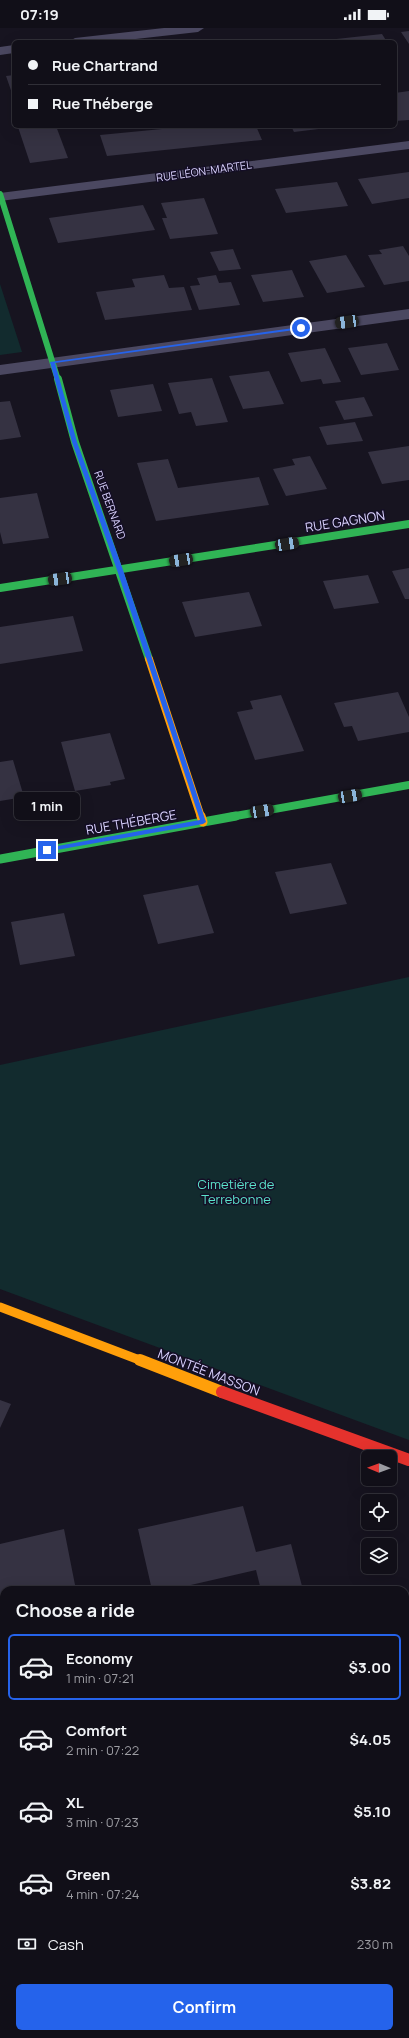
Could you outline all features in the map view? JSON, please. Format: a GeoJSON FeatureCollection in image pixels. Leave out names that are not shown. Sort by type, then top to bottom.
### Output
{"type":"FeatureCollection","features":[{"type":"Feature","properties":{"kind":"street"},"geometry":{"type":"LineString","coordinates":[[93,40],[198,28]]}},
{"type":"Feature","properties":{"kind":"street"},"geometry":{"type":"LineString","coordinates":[[0,50],[12,49]]}},
{"type":"Feature","properties":{"kind":"street","name":"RUE LÉON-MARTEL"},"geometry":{"type":"LineString","coordinates":[[0,196],[409,145]]}},
{"type":"Feature","properties":{"kind":"street","name":"RUE BERNARD"},"geometry":{"type":"LineString","coordinates":[[0,196],[53,362],[75,442],[120,570],[203,822]]}},
{"type":"Feature","properties":{"kind":"street"},"geometry":{"type":"LineString","coordinates":[[0,370],[409,314]]}},
{"type":"Feature","properties":{"kind":"street","name":"RUE GAGNON"},"geometry":{"type":"LineString","coordinates":[[0,588],[409,524]]}},
{"type":"Feature","properties":{"kind":"street","name":"RUE THÉBERGE"},"geometry":{"type":"LineString","coordinates":[[0,859],[409,786]]}},
{"type":"Feature","properties":{"kind":"street","name":"MONTÉE MASSON"},"geometry":{"type":"LineString","coordinates":[[0,1306],[296,1420],[409,1460]]}},
{"type":"Feature","properties":{"kind":"green space"},"geometry":{"type":"Polygon","coordinates":[[[0,284],[22,352],[0,355],[0,284]]]}},
{"type":"Feature","properties":{"kind":"green space","name":"Cimetière de Terrebonne"},"geometry":{"type":"Polygon","coordinates":[[[409,977],[409,1440],[0,1289],[0,1065],[409,977]]]}},
{"type":"Feature","properties":{"kind":"building"},"geometry":{"type":"Polygon","coordinates":[[[409,31],[409,44],[401,32],[409,31]]]}},
{"type":"Feature","properties":{"kind":"building"},"geometry":{"type":"Polygon","coordinates":[[[382,34],[386,40],[327,40],[382,34]]]}},
{"type":"Feature","properties":{"kind":"building"},"geometry":{"type":"Polygon","coordinates":[[[12,75],[12,93],[6,76],[12,75]]]}},
{"type":"Feature","properties":{"kind":"building"},"geometry":{"type":"Polygon","coordinates":[[[409,91],[409,120],[397,121],[397,93],[409,91]]]}},
{"type":"Feature","properties":{"kind":"building"},"geometry":{"type":"Polygon","coordinates":[[[18,128],[57,128],[68,158],[30,163],[18,128]]]}},
{"type":"Feature","properties":{"kind":"building"},"geometry":{"type":"Polygon","coordinates":[[[172,128],[257,128],[262,140],[107,156],[100,135],[172,128]]]}},
{"type":"Feature","properties":{"kind":"building"},"geometry":{"type":"Polygon","coordinates":[[[292,128],[327,128],[294,132],[292,128]]]}},
{"type":"Feature","properties":{"kind":"building"},"geometry":{"type":"Polygon","coordinates":[[[409,172],[409,198],[372,204],[358,179],[409,172]]]}},
{"type":"Feature","properties":{"kind":"building"},"geometry":{"type":"Polygon","coordinates":[[[337,182],[348,206],[286,213],[275,189],[337,182]]]}},
{"type":"Feature","properties":{"kind":"building"},"geometry":{"type":"Polygon","coordinates":[[[204,198],[218,234],[170,239],[162,218],[167,218],[161,203],[204,198]]]}},
{"type":"Feature","properties":{"kind":"building"},"geometry":{"type":"Polygon","coordinates":[[[143,205],[155,230],[58,243],[49,218],[143,205]]]}},
{"type":"Feature","properties":{"kind":"building"},"geometry":{"type":"Polygon","coordinates":[[[403,246],[409,256],[409,281],[384,285],[368,255],[382,254],[379,250],[403,246]]]}},
{"type":"Feature","properties":{"kind":"building"},"geometry":{"type":"Polygon","coordinates":[[[233,249],[241,269],[219,271],[210,252],[233,249]]]}},
{"type":"Feature","properties":{"kind":"building"},"geometry":{"type":"Polygon","coordinates":[[[346,255],[365,287],[327,293],[309,261],[346,255]]]}},
{"type":"Feature","properties":{"kind":"building"},"geometry":{"type":"Polygon","coordinates":[[[292,270],[304,297],[263,302],[251,275],[292,270]]]}},
{"type":"Feature","properties":{"kind":"building"},"geometry":{"type":"Polygon","coordinates":[[[164,275],[169,288],[184,287],[192,310],[105,320],[96,292],[135,287],[132,279],[164,275]]]}},
{"type":"Feature","properties":{"kind":"building"},"geometry":{"type":"Polygon","coordinates":[[[216,275],[219,283],[231,282],[240,305],[199,310],[190,286],[200,285],[197,278],[216,275]]]}},
{"type":"Feature","properties":{"kind":"building"},"geometry":{"type":"Polygon","coordinates":[[[387,343],[399,370],[361,375],[348,348],[387,343]]]}},
{"type":"Feature","properties":{"kind":"building"},"geometry":{"type":"Polygon","coordinates":[[[325,348],[341,382],[323,384],[321,379],[301,382],[288,353],[325,348]]]}},
{"type":"Feature","properties":{"kind":"building"},"geometry":{"type":"Polygon","coordinates":[[[269,371],[284,404],[243,409],[229,376],[269,371]]]}},
{"type":"Feature","properties":{"kind":"building"},"geometry":{"type":"Polygon","coordinates":[[[212,378],[228,422],[196,426],[191,412],[179,414],[168,383],[212,378]]]}},
{"type":"Feature","properties":{"kind":"building"},"geometry":{"type":"Polygon","coordinates":[[[153,384],[162,411],[118,417],[110,390],[153,384]]]}},
{"type":"Feature","properties":{"kind":"building"},"geometry":{"type":"Polygon","coordinates":[[[364,397],[373,416],[344,420],[335,401],[364,397]]]}},
{"type":"Feature","properties":{"kind":"building"},"geometry":{"type":"Polygon","coordinates":[[[10,401],[21,437],[0,440],[0,402],[10,401]]]}},
{"type":"Feature","properties":{"kind":"building"},"geometry":{"type":"Polygon","coordinates":[[[355,422],[363,441],[327,445],[319,427],[355,422]]]}},
{"type":"Feature","properties":{"kind":"building"},"geometry":{"type":"Polygon","coordinates":[[[409,446],[409,480],[382,484],[368,452],[409,446]]]}},
{"type":"Feature","properties":{"kind":"building"},"geometry":{"type":"Polygon","coordinates":[[[310,456],[327,489],[286,496],[273,469],[295,465],[292,459],[310,456]]]}},
{"type":"Feature","properties":{"kind":"building"},"geometry":{"type":"Polygon","coordinates":[[[168,459],[178,488],[259,477],[269,505],[156,521],[137,463],[168,459]]]}},
{"type":"Feature","properties":{"kind":"building"},"geometry":{"type":"Polygon","coordinates":[[[37,493],[49,538],[3,544],[0,532],[0,498],[37,493]]]}},
{"type":"Feature","properties":{"kind":"building"},"geometry":{"type":"Polygon","coordinates":[[[409,568],[409,599],[405,599],[392,571],[409,568]]]}},
{"type":"Feature","properties":{"kind":"building"},"geometry":{"type":"Polygon","coordinates":[[[368,575],[379,603],[334,609],[323,581],[368,575]]]}},
{"type":"Feature","properties":{"kind":"building"},"geometry":{"type":"Polygon","coordinates":[[[249,592],[262,626],[195,637],[182,602],[249,592]]]}},
{"type":"Feature","properties":{"kind":"building"},"geometry":{"type":"Polygon","coordinates":[[[73,616],[83,651],[0,664],[0,627],[73,616]]]}},
{"type":"Feature","properties":{"kind":"building"},"geometry":{"type":"Polygon","coordinates":[[[398,692],[409,717],[409,732],[358,741],[352,726],[344,727],[334,703],[398,692]]]}},
{"type":"Feature","properties":{"kind":"building"},"geometry":{"type":"Polygon","coordinates":[[[281,695],[304,751],[255,760],[237,712],[253,709],[250,701],[281,695]]]}},
{"type":"Feature","properties":{"kind":"building"},"geometry":{"type":"Polygon","coordinates":[[[110,733],[125,779],[110,782],[111,785],[75,791],[61,742],[110,733]]]}},
{"type":"Feature","properties":{"kind":"building"},"geometry":{"type":"Polygon","coordinates":[[[13,760],[24,797],[0,801],[0,762],[13,760]]]}},
{"type":"Feature","properties":{"kind":"building"},"geometry":{"type":"Polygon","coordinates":[[[331,863],[347,904],[290,914],[275,872],[331,863]]]}},
{"type":"Feature","properties":{"kind":"building"},"geometry":{"type":"Polygon","coordinates":[[[198,885],[214,933],[158,944],[143,895],[198,885]]]}},
{"type":"Feature","properties":{"kind":"building"},"geometry":{"type":"Polygon","coordinates":[[[64,913],[75,956],[20,965],[11,922],[64,913]]]}},
{"type":"Feature","properties":{"kind":"building"},"geometry":{"type":"Polygon","coordinates":[[[0,1400],[11,1404],[0,1428],[0,1400]]]}},
{"type":"Feature","properties":{"kind":"building"},"geometry":{"type":"Polygon","coordinates":[[[243,1506],[256,1552],[291,1544],[302,1586],[260,1586],[256,1570],[186,1586],[151,1586],[138,1529],[243,1506]]]}},
{"type":"Feature","properties":{"kind":"building"},"geometry":{"type":"Polygon","coordinates":[[[64,1529],[75,1586],[0,1586],[0,1544],[64,1529]]]}},
{"type":"Feature","properties":{"kind":"traffic: fast"},"geometry":{"type":"LineString","coordinates":[[0,194],[53,362],[75,442],[149,659]]}},
{"type":"Feature","properties":{"kind":"traffic: fast"},"geometry":{"type":"LineString","coordinates":[[0,588],[409,524]]}},
{"type":"Feature","properties":{"kind":"traffic: fast"},"geometry":{"type":"LineString","coordinates":[[0,859],[409,785]]}},
{"type":"Feature","properties":{"kind":"traffic: slow"},"geometry":{"type":"LineString","coordinates":[[149,659],[203,822]]}},
{"type":"Feature","properties":{"kind":"traffic: slow"},"geometry":{"type":"LineString","coordinates":[[0,1307],[222,1392]]}},
{"type":"Feature","properties":{"kind":"traffic: jam"},"geometry":{"type":"LineString","coordinates":[[222,1392],[409,1460]]}},
{"type":"Feature","properties":{"kind":"route"},"geometry":{"type":"LineString","coordinates":[[47,850],[203,822],[120,570],[75,442],[53,362],[301,328]]}}]}
